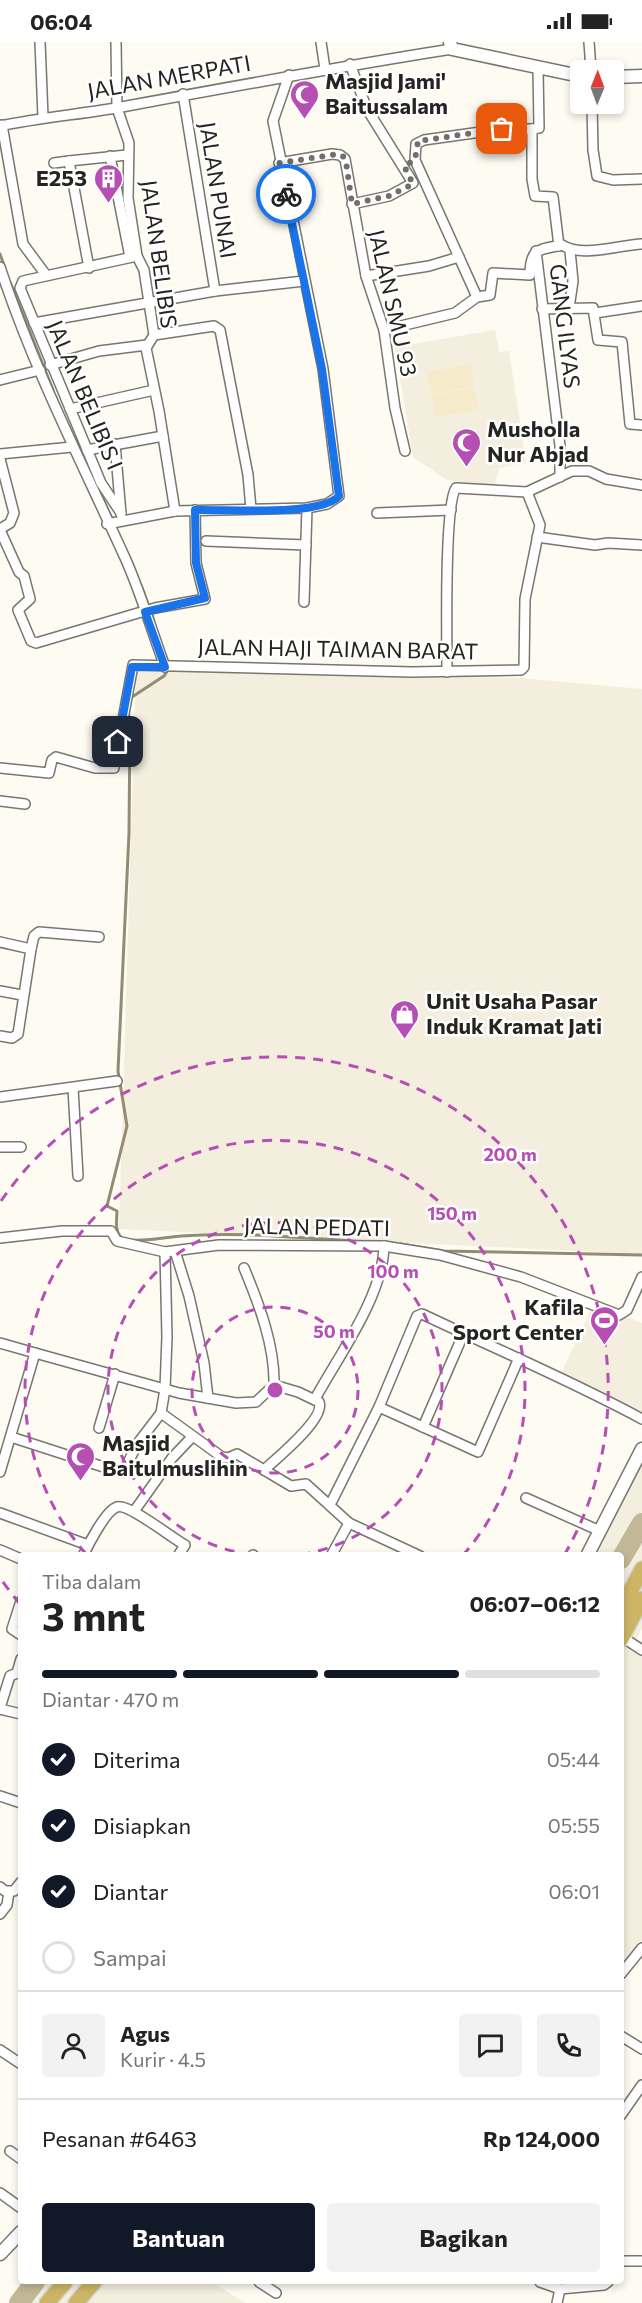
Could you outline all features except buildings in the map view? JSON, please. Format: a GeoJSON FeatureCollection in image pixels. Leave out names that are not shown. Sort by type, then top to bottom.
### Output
{"type":"FeatureCollection","features":[{"type":"Feature","properties":{"kind":"highway"},"geometry":{"type":"LineString","coordinates":[[624,1603],[642,1569]]}},
{"type":"Feature","properties":{"kind":"highway"},"geometry":{"type":"LineString","coordinates":[[624,1634],[642,1599]]}},
{"type":"Feature","properties":{"kind":"highway"},"geometry":{"type":"LineString","coordinates":[[46,2303],[63,2284]]}},
{"type":"Feature","properties":{"kind":"highway"},"geometry":{"type":"LineString","coordinates":[[76,2303],[92,2284]]}},
{"type":"Feature","properties":{"kind":"street"},"geometry":{"type":"LineString","coordinates":[[40,42],[43,117]]}},
{"type":"Feature","properties":{"kind":"street","name":"JALAN BELIBIS"},"geometry":{"type":"LineString","coordinates":[[116,42],[117,108],[129,143],[127,155],[128,227]]}},
{"type":"Feature","properties":{"kind":"street"},"geometry":{"type":"LineString","coordinates":[[321,42],[325,69]]}},
{"type":"Feature","properties":{"kind":"street"},"geometry":{"type":"LineString","coordinates":[[589,42],[590,60]]}},
{"type":"Feature","properties":{"kind":"street"},"geometry":{"type":"LineString","coordinates":[[451,46],[538,69],[570,74]]}},
{"type":"Feature","properties":{"kind":"street","name":"JALAN MERPATI"},"geometry":{"type":"LineString","coordinates":[[1,125],[43,117],[117,108],[451,46]]}},
{"type":"Feature","properties":{"kind":"street"},"geometry":{"type":"LineString","coordinates":[[350,64],[367,109],[413,181],[412,186],[389,196],[352,204]]}},
{"type":"Feature","properties":{"kind":"street"},"geometry":{"type":"LineString","coordinates":[[477,297],[415,160],[418,141],[502,129],[539,128],[538,69]]}},
{"type":"Feature","properties":{"kind":"street"},"geometry":{"type":"LineString","coordinates":[[115,520],[175,511],[307,508],[338,498],[340,491],[330,411],[279,163],[273,121],[289,75]]}},
{"type":"Feature","properties":{"kind":"street"},"geometry":{"type":"LineString","coordinates":[[624,77],[642,76]]}},
{"type":"Feature","properties":{"kind":"street","name":"JALAN PUNAI"},"geometry":{"type":"LineString","coordinates":[[183,94],[215,291]]}},
{"type":"Feature","properties":{"kind":"street"},"geometry":{"type":"LineString","coordinates":[[592,114],[592,150],[597,176],[613,180],[642,179]]}},
{"type":"Feature","properties":{"kind":"street"},"geometry":{"type":"LineString","coordinates":[[1,125],[23,244],[46,275],[89,268],[133,256]]}},
{"type":"Feature","properties":{"kind":"street"},"geometry":{"type":"LineString","coordinates":[[502,129],[504,143]]}},
{"type":"Feature","properties":{"kind":"street"},"geometry":{"type":"LineString","coordinates":[[532,129],[535,195],[553,197],[559,246]]}},
{"type":"Feature","properties":{"kind":"street"},"geometry":{"type":"LineString","coordinates":[[54,163],[127,155]]}},
{"type":"Feature","properties":{"kind":"street","name":"JALAN SMU 93"},"geometry":{"type":"LineString","coordinates":[[279,163],[327,155],[342,155],[348,172],[366,276],[384,330],[395,408],[405,451]]}},
{"type":"Feature","properties":{"kind":"street","name":"JALAN BELIBIS"},"geometry":{"type":"LineString","coordinates":[[110,156],[133,256],[144,270],[154,335],[147,345],[175,511]]}},
{"type":"Feature","properties":{"kind":"street"},"geometry":{"type":"LineString","coordinates":[[404,166],[415,160]]}},
{"type":"Feature","properties":{"kind":"street"},"geometry":{"type":"LineString","coordinates":[[69,162],[89,268]]}},
{"type":"Feature","properties":{"kind":"street"},"geometry":{"type":"LineString","coordinates":[[114,180],[129,178]]}},
{"type":"Feature","properties":{"kind":"street"},"geometry":{"type":"LineString","coordinates":[[384,330],[455,313],[477,297],[490,295],[493,273],[530,275],[530,258],[536,251],[563,245],[570,251],[586,251],[642,244]]}},
{"type":"Feature","properties":{"kind":"street","name":"GANG ILYAS"},"geometry":{"type":"LineString","coordinates":[[536,251],[555,400],[560,477]]}},
{"type":"Feature","properties":{"kind":"street"},"geometry":{"type":"LineString","coordinates":[[569,308],[573,281],[570,251]]}},
{"type":"Feature","properties":{"kind":"street"},"geometry":{"type":"LineString","coordinates":[[366,276],[429,266],[459,257]]}},
{"type":"Feature","properties":{"kind":"street"},"geometry":{"type":"LineString","coordinates":[[0,267],[72,447],[115,520]]}},
{"type":"Feature","properties":{"kind":"street","name":"JALAN BELIBIS I"},"geometry":{"type":"LineString","coordinates":[[46,275],[23,281],[20,288],[115,520]]}},
{"type":"Feature","properties":{"kind":"street","name":"JALAN PUNAI"},"geometry":{"type":"LineString","coordinates":[[34,323],[215,291],[304,280]]}},
{"type":"Feature","properties":{"kind":"street"},"geometry":{"type":"LineString","coordinates":[[595,313],[642,306]]}},
{"type":"Feature","properties":{"kind":"street"},"geometry":{"type":"LineString","coordinates":[[542,309],[593,308],[598,340],[622,342],[630,424],[642,425]]}},
{"type":"Feature","properties":{"kind":"street"},"geometry":{"type":"LineString","coordinates":[[154,335],[214,326],[219,329],[248,475],[251,509]]}},
{"type":"Feature","properties":{"kind":"street"},"geometry":{"type":"LineString","coordinates":[[50,364],[99,351],[147,345]]}},
{"type":"Feature","properties":{"kind":"street"},"geometry":{"type":"LineString","coordinates":[[0,380],[40,370]]}},
{"type":"Feature","properties":{"kind":"street"},"geometry":{"type":"LineString","coordinates":[[70,409],[154,390]]}},
{"type":"Feature","properties":{"kind":"street"},"geometry":{"type":"LineString","coordinates":[[87,450],[163,436]]}},
{"type":"Feature","properties":{"kind":"street"},"geometry":{"type":"LineString","coordinates":[[115,444],[115,520],[126,561],[150,610],[168,667]]}},
{"type":"Feature","properties":{"kind":"street"},"geometry":{"type":"LineString","coordinates":[[0,454],[72,447]]}},
{"type":"Feature","properties":{"kind":"street"},"geometry":{"type":"LineString","coordinates":[[0,459],[14,513],[10,523],[0,530],[19,572],[24,576],[31,597],[18,610],[32,642],[150,610],[205,598],[196,563],[195,510]]}},
{"type":"Feature","properties":{"kind":"street"},"geometry":{"type":"LineString","coordinates":[[447,672],[447,576],[451,510],[456,488],[527,492],[572,471],[589,471],[606,479],[642,485]]}},
{"type":"Feature","properties":{"kind":"street"},"geometry":{"type":"LineString","coordinates":[[527,492],[540,525],[537,537],[595,546],[608,543],[642,545]]}},
{"type":"Feature","properties":{"kind":"street"},"geometry":{"type":"LineString","coordinates":[[304,602],[307,508]]}},
{"type":"Feature","properties":{"kind":"street"},"geometry":{"type":"LineString","coordinates":[[377,513],[451,510]]}},
{"type":"Feature","properties":{"kind":"street","name":"JALAN HAJI TAIMAN BARAT"},"geometry":{"type":"LineString","coordinates":[[0,768],[49,773],[52,760],[56,757],[95,768],[114,768],[132,667],[447,672],[521,670],[524,667],[525,599],[537,537]]}},
{"type":"Feature","properties":{"kind":"street"},"geometry":{"type":"LineString","coordinates":[[206,542],[306,545]]}},
{"type":"Feature","properties":{"kind":"street"},"geometry":{"type":"LineString","coordinates":[[0,801],[25,804]]}},
{"type":"Feature","properties":{"kind":"street"},"geometry":{"type":"LineString","coordinates":[[0,1036],[12,1038],[18,1034],[22,995],[34,936],[39,932],[99,937]]}},
{"type":"Feature","properties":{"kind":"street"},"geometry":{"type":"LineString","coordinates":[[0,942],[31,949]]}},
{"type":"Feature","properties":{"kind":"street"},"geometry":{"type":"LineString","coordinates":[[0,990],[22,995]]}},
{"type":"Feature","properties":{"kind":"street"},"geometry":{"type":"LineString","coordinates":[[0,1097],[117,1081]]}},
{"type":"Feature","properties":{"kind":"street"},"geometry":{"type":"LineString","coordinates":[[73,1088],[78,1176]]}},
{"type":"Feature","properties":{"kind":"street"},"geometry":{"type":"LineString","coordinates":[[0,1148],[21,1147]]}},
{"type":"Feature","properties":{"kind":"street","name":"JALAN PEDATI"},"geometry":{"type":"LineString","coordinates":[[0,1238],[62,1231],[111,1231],[117,1241],[170,1252],[219,1245],[384,1246],[440,1255],[511,1274],[619,1315],[627,1310],[642,1277]]}},
{"type":"Feature","properties":{"kind":"street"},"geometry":{"type":"LineString","coordinates":[[315,1399],[372,1295],[384,1258],[384,1246]]}},
{"type":"Feature","properties":{"kind":"street"},"geometry":{"type":"LineString","coordinates":[[10,1437],[121,1471],[161,1413],[165,1389],[170,1252]]}},
{"type":"Feature","properties":{"kind":"street"},"geometry":{"type":"LineString","coordinates":[[170,1252],[189,1296],[204,1363],[208,1398]]}},
{"type":"Feature","properties":{"kind":"street"},"geometry":{"type":"LineString","coordinates":[[0,1343],[165,1389],[236,1403],[256,1402],[274,1385],[273,1360],[259,1308],[244,1268]]}},
{"type":"Feature","properties":{"kind":"street"},"geometry":{"type":"LineString","coordinates":[[332,1501],[379,1407],[420,1314],[519,1358],[642,1419]]}},
{"type":"Feature","properties":{"kind":"street"},"geometry":{"type":"LineString","coordinates":[[423,1427],[463,1335]]}},
{"type":"Feature","properties":{"kind":"street"},"geometry":{"type":"LineString","coordinates":[[0,1472],[35,1353]]}},
{"type":"Feature","properties":{"kind":"street"},"geometry":{"type":"LineString","coordinates":[[379,1407],[478,1452],[519,1358]]}},
{"type":"Feature","properties":{"kind":"street"},"geometry":{"type":"LineString","coordinates":[[99,1428],[115,1374]]}},
{"type":"Feature","properties":{"kind":"street"},"geometry":{"type":"LineString","coordinates":[[264,1470],[294,1443],[321,1407],[315,1399],[274,1385]]}},
{"type":"Feature","properties":{"kind":"street"},"geometry":{"type":"LineString","coordinates":[[161,1413],[222,1457],[228,1458],[237,1454],[291,1486],[306,1484],[349,1523],[411,1552]]}},
{"type":"Feature","properties":{"kind":"street"},"geometry":{"type":"LineString","coordinates":[[135,1510],[172,1458],[192,1437]]}},
{"type":"Feature","properties":{"kind":"street"},"geometry":{"type":"LineString","coordinates":[[589,1552],[642,1449]]}},
{"type":"Feature","properties":{"kind":"street"},"geometry":{"type":"LineString","coordinates":[[526,1498],[600,1531]]}},
{"type":"Feature","properties":{"kind":"street"},"geometry":{"type":"LineString","coordinates":[[84,1552],[113,1509],[122,1506],[135,1510],[155,1528],[185,1545],[181,1552]]}},
{"type":"Feature","properties":{"kind":"street"},"geometry":{"type":"LineString","coordinates":[[0,1513],[88,1545]]}},
{"type":"Feature","properties":{"kind":"street"},"geometry":{"type":"LineString","coordinates":[[333,1552],[349,1523]]}},
{"type":"Feature","properties":{"kind":"street"},"geometry":{"type":"LineString","coordinates":[[0,1550],[18,1558]]}},
{"type":"Feature","properties":{"kind":"street"},"geometry":{"type":"LineString","coordinates":[[18,1610],[12,1629],[18,1633]]}},
{"type":"Feature","properties":{"kind":"street"},"geometry":{"type":"LineString","coordinates":[[624,1639],[642,1650]]}},
{"type":"Feature","properties":{"kind":"street"},"geometry":{"type":"LineString","coordinates":[[18,1670],[17,1673],[10,1676],[0,1708],[18,1713]]}},
{"type":"Feature","properties":{"kind":"street"},"geometry":{"type":"LineString","coordinates":[[0,1796],[18,1802]]}},
{"type":"Feature","properties":{"kind":"street"},"geometry":{"type":"LineString","coordinates":[[9,1892],[18,1886]]}},
{"type":"Feature","properties":{"kind":"street"},"geometry":{"type":"LineString","coordinates":[[0,1887],[9,1892]]}},
{"type":"Feature","properties":{"kind":"street"},"geometry":{"type":"LineString","coordinates":[[0,1914],[7,1905],[9,1892]]}},
{"type":"Feature","properties":{"kind":"street"},"geometry":{"type":"LineString","coordinates":[[624,1970],[642,1948]]}},
{"type":"Feature","properties":{"kind":"street"},"geometry":{"type":"LineString","coordinates":[[624,2038],[642,2049]]}},
{"type":"Feature","properties":{"kind":"street"},"geometry":{"type":"LineString","coordinates":[[0,2050],[18,2062]]}},
{"type":"Feature","properties":{"kind":"street"},"geometry":{"type":"LineString","coordinates":[[624,2111],[642,2085]]}},
{"type":"Feature","properties":{"kind":"street"},"geometry":{"type":"LineString","coordinates":[[10,2151],[18,2157]]}},
{"type":"Feature","properties":{"kind":"street"},"geometry":{"type":"LineString","coordinates":[[0,2193],[18,2206]]}},
{"type":"Feature","properties":{"kind":"street"},"geometry":{"type":"LineString","coordinates":[[0,2254],[18,2235]]}},
{"type":"Feature","properties":{"kind":"street"},"geometry":{"type":"LineString","coordinates":[[624,2261],[642,2261]]}},
{"type":"Feature","properties":{"kind":"street"},"geometry":{"type":"LineString","coordinates":[[262,2284],[276,2293]]}},
{"type":"Feature","properties":{"kind":"street"},"geometry":{"type":"LineString","coordinates":[[546,2284],[560,2289],[605,2284]]}},
{"type":"Feature","properties":{"kind":"street"},"geometry":{"type":"LineString","coordinates":[[557,2303],[560,2289]]}},
{"type":"Feature","properties":{"kind":"shaded area"},"geometry":{"type":"Polygon","coordinates":[[[495,330],[499,352],[509,351],[526,463],[499,468],[494,487],[447,480],[413,457],[395,347],[495,330]]]}},
{"type":"Feature","properties":{"kind":"shaded area"},"geometry":{"type":"Polygon","coordinates":[[[470,364],[474,386],[431,394],[427,372],[470,364]]]}},
{"type":"Feature","properties":{"kind":"shaded area"},"geometry":{"type":"Polygon","coordinates":[[[474,388],[478,410],[435,417],[432,395],[474,388]]]}},
{"type":"Feature","properties":{"kind":"shaded area","name":"Unit Usaha Pasar Induk Kramat Jati"},"geometry":{"type":"Polygon","coordinates":[[[136,671],[520,678],[642,689],[642,1254],[119,1229],[136,671]]]}},
{"type":"Feature","properties":{"kind":"shaded area","name":"Kafila Sport Center"},"geometry":{"type":"Polygon","coordinates":[[[594,1303],[642,1323],[642,1422],[559,1378],[594,1303]]]}},
{"type":"Feature","properties":{"kind":"shaded area"},"geometry":{"type":"Polygon","coordinates":[[[642,1458],[642,1629],[634,1643],[642,1648],[642,1955],[624,1977],[624,1552],[598,1552],[642,1458]]]}},
{"type":"Feature","properties":{"kind":"shaded area"},"geometry":{"type":"Polygon","coordinates":[[[38,2284],[215,2284],[245,2303],[24,2303],[38,2284]]]}},
{"type":"Feature","properties":{"kind":"waterway"},"geometry":{"type":"LineString","coordinates":[[0,254],[5,268]]}},
{"type":"Feature","properties":{"kind":"waterway"},"geometry":{"type":"LineString","coordinates":[[10,282],[53,390]]}},
{"type":"Feature","properties":{"kind":"waterway"},"geometry":{"type":"LineString","coordinates":[[97,486],[113,521]]}},
{"type":"Feature","properties":{"kind":"waterway"},"geometry":{"type":"LineString","coordinates":[[141,585],[153,618]]}},
{"type":"Feature","properties":{"kind":"waterway"},"geometry":{"type":"LineString","coordinates":[[130,701],[132,697],[164,676],[168,670]]}},
{"type":"Feature","properties":{"kind":"waterway"},"geometry":{"type":"LineString","coordinates":[[128,710],[130,724],[129,833],[118,1071],[127,1126],[107,1206],[117,1211],[116,1225],[119,1235],[127,1240],[228,1234],[371,1242]]}},
{"type":"Feature","properties":{"kind":"waterway"},"geometry":{"type":"LineString","coordinates":[[401,1244],[444,1251],[642,1255]]}},
{"type":"Feature","properties":{"kind":"waterway"},"geometry":{"type":"LineString","coordinates":[[624,1554],[642,1523]]}},
{"type":"Feature","properties":{"kind":"waterway"},"geometry":{"type":"LineString","coordinates":[[19,2303],[33,2284]]}},
{"type":"Feature","properties":{"kind":"way so far"},"geometry":{"type":"LineString","coordinates":[[286,194],[279,163],[327,155],[342,155],[346,162],[352,204],[389,196],[412,186],[413,181],[404,166],[415,160],[418,141],[502,129]]}},
{"type":"Feature","properties":{"kind":"place","name":"Masjid Jami' Baitussalam"},"geometry":{"type":"Point","coordinates":[304,120]}},
{"type":"Feature","properties":{"kind":"place","name":"E253"},"geometry":{"type":"Point","coordinates":[108,204]}},
{"type":"Feature","properties":{"kind":"place","name":"Musholla Nur Abjad"},"geometry":{"type":"Point","coordinates":[466,468]}},
{"type":"Feature","properties":{"kind":"place","name":"Unit Usaha Pasar Induk Kramat Jati"},"geometry":{"type":"Point","coordinates":[405,1040]}},
{"type":"Feature","properties":{"kind":"place","name":"Kafila Sport Center"},"geometry":{"type":"Point","coordinates":[605,1346]}},
{"type":"Feature","properties":{"kind":"place","name":"Masjid Baitulmuslihin"},"geometry":{"type":"Point","coordinates":[81,1482]}},
{"type":"Feature","properties":{"kind":"route"},"geometry":{"type":"LineString","coordinates":[[118,742],[133,665],[165,667],[145,612],[205,598],[196,563],[195,510],[297,509],[327,504],[339,496],[331,421],[322,369],[286,194]]}}]}
